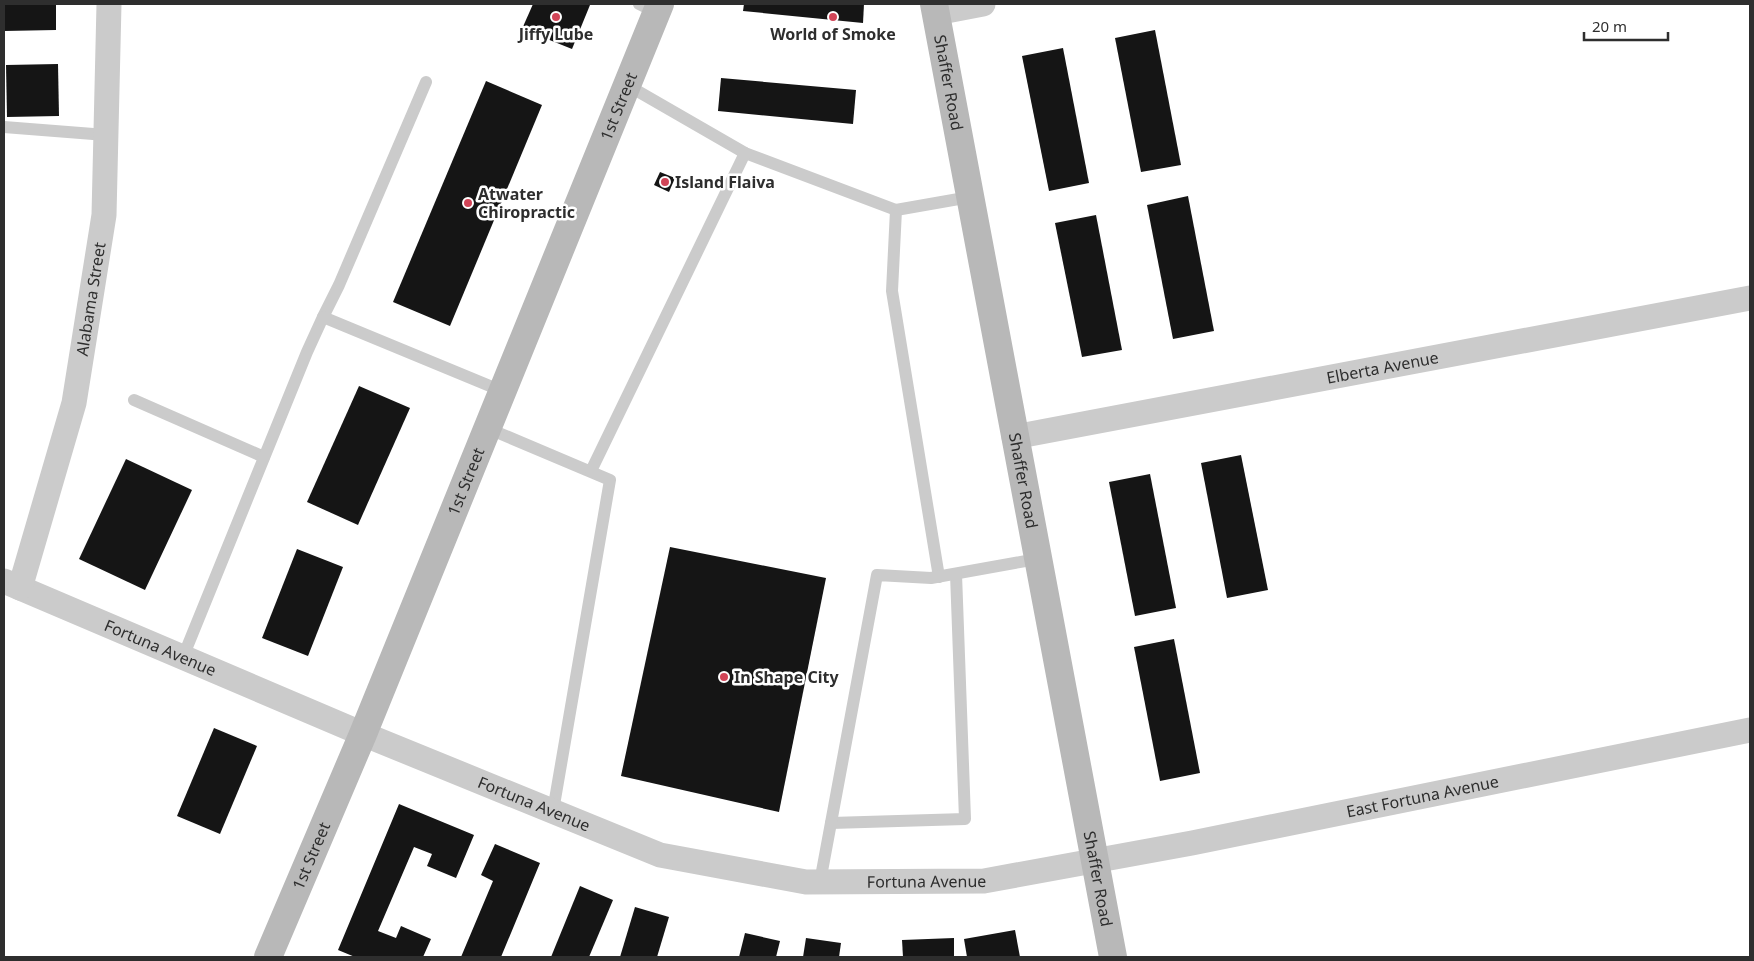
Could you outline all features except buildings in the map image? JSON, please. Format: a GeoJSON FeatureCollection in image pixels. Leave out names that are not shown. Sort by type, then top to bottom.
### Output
{"type":"FeatureCollection","features":[{"type":"Feature","properties":{"kind":"street","name":"Alabama Street"},"geometry":{"type":"LineString","coordinates":[[12,584],[74,403],[104,215],[109,4]]}},
{"type":"Feature","properties":{"kind":"street"},"geometry":{"type":"LineString","coordinates":[[935,8],[983,4]]}},
{"type":"Feature","properties":{"kind":"street","name":"1st Street"},"geometry":{"type":"LineString","coordinates":[[268,957],[363,734],[627,84],[652,7]]}},
{"type":"Feature","properties":{"kind":"street","name":"Shaffer Road"},"geometry":{"type":"LineString","coordinates":[[935,8],[1112,957]]}},
{"type":"Feature","properties":{"kind":"street","name":"Elberta Avenue"},"geometry":{"type":"LineString","coordinates":[[1014,437],[1750,298]]}},
{"type":"Feature","properties":{"kind":"street","name":"Fortuna Avenue"},"geometry":{"type":"LineString","coordinates":[[12,584],[363,734],[660,855],[806,882],[984,881],[1094,861]]}},
{"type":"Feature","properties":{"kind":"street","name":"East Fortuna Avenue"},"geometry":{"type":"LineString","coordinates":[[1094,861],[1192,843],[1750,730]]}},
{"type":"Feature","properties":{"kind":"lane"},"geometry":{"type":"LineString","coordinates":[[183,657],[307,352],[339,286],[426,82]]}},
{"type":"Feature","properties":{"kind":"lane"},"geometry":{"type":"LineString","coordinates":[[627,84],[745,153],[896,210],[970,197]]}},
{"type":"Feature","properties":{"kind":"lane"},"geometry":{"type":"LineString","coordinates":[[4,127],[106,135]]}},
{"type":"Feature","properties":{"kind":"lane"},"geometry":{"type":"LineString","coordinates":[[591,471],[745,153]]}},
{"type":"Feature","properties":{"kind":"lane"},"geometry":{"type":"LineString","coordinates":[[896,210],[892,291],[939,577]]}},
{"type":"Feature","properties":{"kind":"lane"},"geometry":{"type":"LineString","coordinates":[[323,316],[502,391]]}},
{"type":"Feature","properties":{"kind":"lane"},"geometry":{"type":"LineString","coordinates":[[134,400],[264,457]]}},
{"type":"Feature","properties":{"kind":"lane"},"geometry":{"type":"LineString","coordinates":[[487,428],[610,480],[554,811]]}},
{"type":"Feature","properties":{"kind":"lane"},"geometry":{"type":"LineString","coordinates":[[820,882],[877,575],[931,578],[1038,559]]}},
{"type":"Feature","properties":{"kind":"lane"},"geometry":{"type":"LineString","coordinates":[[831,823],[965,819],[956,574]]}},
{"type":"Feature","properties":{"kind":"place","name":"Jiffy Lube"},"geometry":{"type":"Point","coordinates":[556,17]}},
{"type":"Feature","properties":{"kind":"place","name":"World of Smoke"},"geometry":{"type":"Point","coordinates":[833,17]}},
{"type":"Feature","properties":{"kind":"place","name":"Island Flaiva"},"geometry":{"type":"Point","coordinates":[665,182]}},
{"type":"Feature","properties":{"kind":"place","name":"Atwater Chiropractic"},"geometry":{"type":"Point","coordinates":[468,203]}},
{"type":"Feature","properties":{"kind":"place","name":"In Shape City"},"geometry":{"type":"Point","coordinates":[724,677]}}]}
